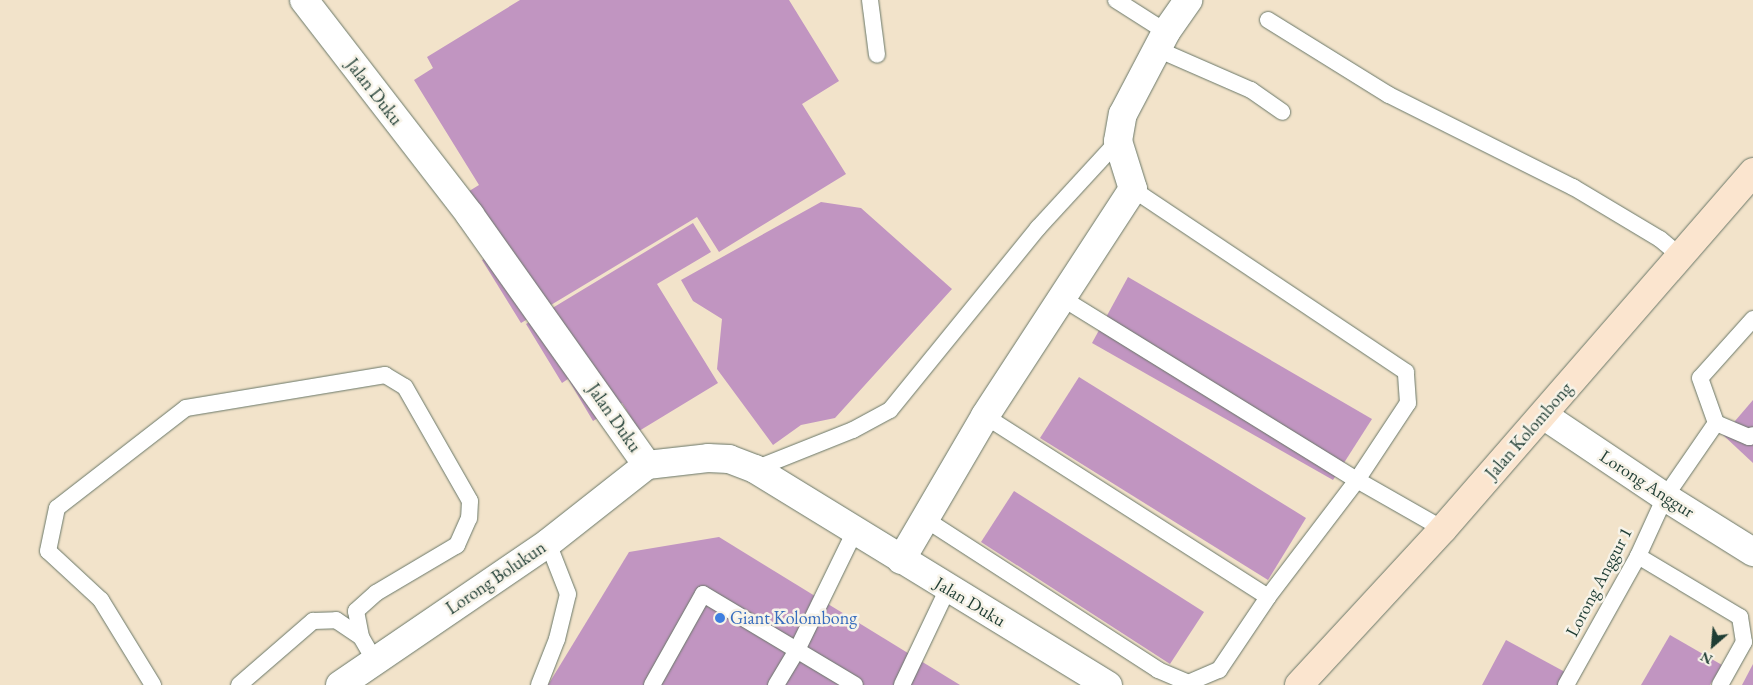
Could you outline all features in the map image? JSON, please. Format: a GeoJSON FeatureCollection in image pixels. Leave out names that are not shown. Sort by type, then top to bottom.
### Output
{"type":"FeatureCollection","features":[{"type":"Feature","properties":{"kind":"street","name":"Jalan Duku"},"geometry":{"type":"LineString","coordinates":[[304,0],[470,215],[647,465],[708,458],[729,459],[755,469],[855,532],[1108,685]]}},
{"type":"Feature","properties":{"kind":"street"},"geometry":{"type":"LineString","coordinates":[[901,560],[985,416],[1133,189],[1118,141],[1123,114],[1161,40],[1188,0]]}},
{"type":"Feature","properties":{"kind":"street","name":"Jalan Kolombong"},"geometry":{"type":"LineString","coordinates":[[1299,685],[1443,529],[1753,172]]}},
{"type":"Feature","properties":{"kind":"street","name":"Lorong Anggur"},"geometry":{"type":"LineString","coordinates":[[1543,414],[1665,498],[1753,552]]}},
{"type":"Feature","properties":{"kind":"street","name":"Lorong Bolukun"},"geometry":{"type":"LineString","coordinates":[[340,685],[548,543],[647,465]]}},
{"type":"Feature","properties":{"kind":"lane"},"geometry":{"type":"LineString","coordinates":[[870,0],[877,55]]}},
{"type":"Feature","properties":{"kind":"lane"},"geometry":{"type":"LineString","coordinates":[[1116,0],[1161,40],[1251,90],[1282,112]]}},
{"type":"Feature","properties":{"kind":"lane"},"geometry":{"type":"LineString","coordinates":[[1268,20],[1389,95],[1573,187],[1660,239],[1680,256]]}},
{"type":"Feature","properties":{"kind":"lane"},"geometry":{"type":"LineString","coordinates":[[755,469],[853,430],[890,410],[1038,228],[1118,141]]}},
{"type":"Feature","properties":{"kind":"lane"},"geometry":{"type":"LineString","coordinates":[[924,519],[1158,670],[1188,683],[1219,670],[1268,598],[1357,480],[1408,403],[1406,372],[1133,189]]}},
{"type":"Feature","properties":{"kind":"lane"},"geometry":{"type":"LineString","coordinates":[[1062,298],[1357,480],[1443,529]]}},
{"type":"Feature","properties":{"kind":"lane"},"geometry":{"type":"LineString","coordinates":[[1753,319],[1700,378],[1716,423],[1749,437],[1753,435]]}},
{"type":"Feature","properties":{"kind":"lane"},"geometry":{"type":"LineString","coordinates":[[153,685],[101,600],[48,551],[57,508],[186,408],[385,375],[405,387],[470,501],[469,518],[456,545],[376,593],[356,611],[361,637],[375,661]]}},
{"type":"Feature","properties":{"kind":"lane"},"geometry":{"type":"LineString","coordinates":[[985,416],[1268,598]]}},
{"type":"Feature","properties":{"kind":"lane","name":"Lorong Anggur 1"},"geometry":{"type":"LineString","coordinates":[[1566,685],[1638,556],[1665,498],[1716,423]]}},
{"type":"Feature","properties":{"kind":"lane"},"geometry":{"type":"LineString","coordinates":[[776,685],[797,650],[855,532]]}},
{"type":"Feature","properties":{"kind":"lane"},"geometry":{"type":"LineString","coordinates":[[539,685],[557,639],[568,594],[548,543]]}},
{"type":"Feature","properties":{"kind":"lane"},"geometry":{"type":"LineString","coordinates":[[1638,556],[1740,616],[1744,642],[1720,685]]}},
{"type":"Feature","properties":{"kind":"lane"},"geometry":{"type":"LineString","coordinates":[[902,685],[948,588]]}},
{"type":"Feature","properties":{"kind":"lane"},"geometry":{"type":"LineString","coordinates":[[652,685],[704,594],[855,685]]}},
{"type":"Feature","properties":{"kind":"lane"},"geometry":{"type":"LineString","coordinates":[[239,685],[313,621],[336,620],[361,637]]}},
{"type":"Feature","properties":{"kind":"building"},"geometry":{"type":"Polygon","coordinates":[[[520,0],[789,0],[839,81],[802,104],[846,174],[719,252],[697,217],[521,323],[482,260],[501,249],[466,193],[479,185],[414,80],[433,68],[427,57],[520,0]]]}},
{"type":"Feature","properties":{"kind":"building"},"geometry":{"type":"Polygon","coordinates":[[[821,202],[861,208],[952,289],[835,418],[801,425],[773,445],[717,369],[722,319],[693,301],[681,280],[821,202]]]}},
{"type":"Feature","properties":{"kind":"building"},"geometry":{"type":"Polygon","coordinates":[[[693,223],[711,252],[657,284],[718,383],[639,431],[622,403],[593,421],[568,379],[562,383],[526,324],[693,223]]]}},
{"type":"Feature","properties":{"kind":"building"},"geometry":{"type":"Polygon","coordinates":[[[1128,277],[1372,419],[1333,480],[1092,343],[1128,277]]]}},
{"type":"Feature","properties":{"kind":"building"},"geometry":{"type":"Polygon","coordinates":[[[1079,377],[1306,518],[1268,580],[1040,438],[1079,377]]]}},
{"type":"Feature","properties":{"kind":"building"},"geometry":{"type":"Polygon","coordinates":[[[1753,400],[1753,463],[1723,435],[1753,400]]]}},
{"type":"Feature","properties":{"kind":"building"},"geometry":{"type":"Polygon","coordinates":[[[1014,491],[1204,612],[1170,664],[981,542],[1014,491]]]}},
{"type":"Feature","properties":{"kind":"building","name":"Giant Kolombong"},"geometry":{"type":"Polygon","coordinates":[[[719,537],[960,685],[548,685],[629,552],[719,537]]]}},
{"type":"Feature","properties":{"kind":"building"},"geometry":{"type":"Polygon","coordinates":[[[1670,635],[1722,665],[1710,685],[1641,685],[1670,635]]]}},
{"type":"Feature","properties":{"kind":"building"},"geometry":{"type":"Polygon","coordinates":[[[1506,640],[1565,672],[1558,685],[1482,685],[1506,640]]]}},
{"type":"Feature","properties":{"kind":"building"},"geometry":{"type":"Polygon","coordinates":[[[1753,664],[1753,685],[1742,685],[1753,664]]]}},
{"type":"Feature","properties":{"kind":"place","name":"Giant Kolombong"},"geometry":{"type":"Point","coordinates":[720,618]}}]}
